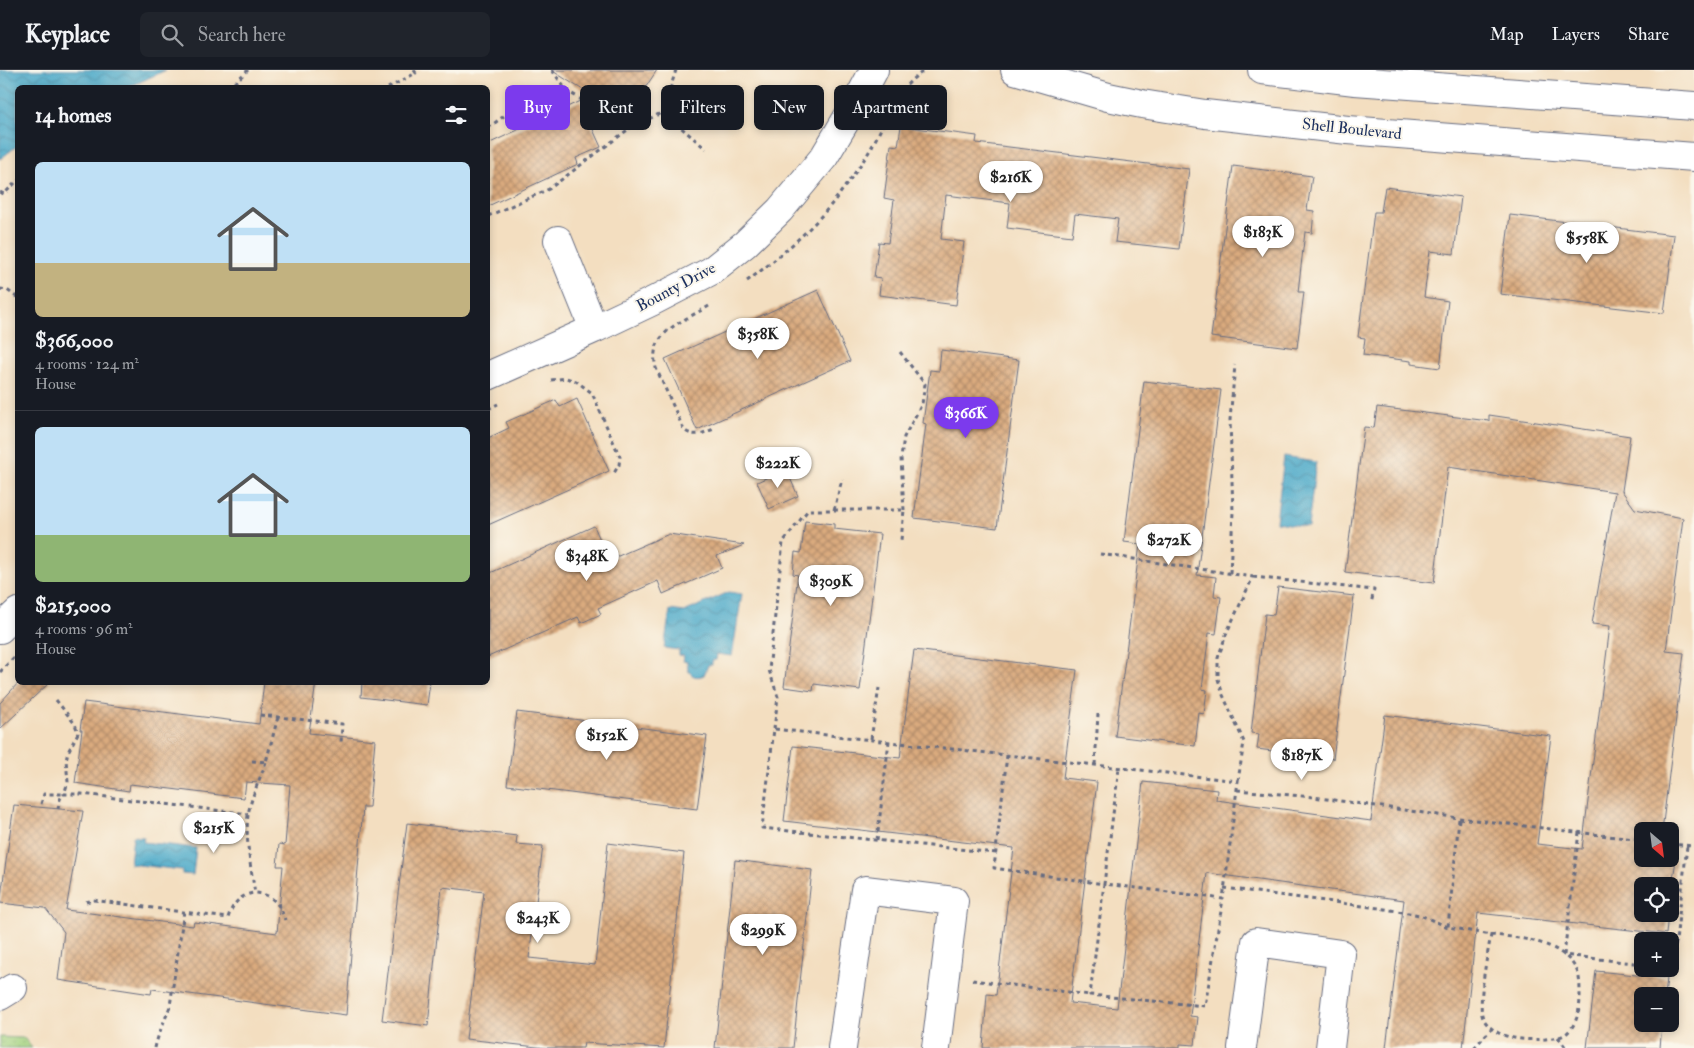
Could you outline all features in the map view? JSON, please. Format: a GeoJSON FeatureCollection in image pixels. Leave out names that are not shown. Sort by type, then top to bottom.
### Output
{"type":"FeatureCollection","features":[{"type":"Feature","properties":{"kind":"main road","name":"Bounty Drive"},"geometry":{"type":"LineString","coordinates":[[490,375],[594,329],[710,271],[745,244],[780,210],[824,157],[874,70]]}},
{"type":"Feature","properties":{"kind":"main road","name":"Shell Boulevard"},"geometry":{"type":"LineString","coordinates":[[1015,70],[1080,90],[1142,104],[1205,114],[1348,130],[1694,157]]}},
{"type":"Feature","properties":{"kind":"main road"},"geometry":{"type":"LineString","coordinates":[[1262,70],[1355,80],[1694,106]]}},
{"type":"Feature","properties":{"kind":"main road"},"geometry":{"type":"LineString","coordinates":[[558,240],[594,329]]}},
{"type":"Feature","properties":{"kind":"main road"},"geometry":{"type":"LineString","coordinates":[[0,628],[15,615]]}},
{"type":"Feature","properties":{"kind":"main road"},"geometry":{"type":"LineString","coordinates":[[842,1048],[865,890],[954,901],[936,1048]]}},
{"type":"Feature","properties":{"kind":"main road"},"geometry":{"type":"LineString","coordinates":[[1242,1048],[1256,942],[1341,954],[1330,1048]]}},
{"type":"Feature","properties":{"kind":"path"},"geometry":{"type":"LineString","coordinates":[[230,85],[248,70]]}},
{"type":"Feature","properties":{"kind":"path"},"geometry":{"type":"LineString","coordinates":[[552,70],[562,85]]}},
{"type":"Feature","properties":{"kind":"path"},"geometry":{"type":"LineString","coordinates":[[671,85],[676,70]]}},
{"type":"Feature","properties":{"kind":"path"},"geometry":{"type":"LineString","coordinates":[[740,286],[797,241],[840,195],[867,155],[908,83],[922,73],[920,70]]}},
{"type":"Feature","properties":{"kind":"path"},"geometry":{"type":"LineString","coordinates":[[393,85],[416,71]]}},
{"type":"Feature","properties":{"kind":"path"},"geometry":{"type":"LineString","coordinates":[[490,126],[505,116]]}},
{"type":"Feature","properties":{"kind":"path"},"geometry":{"type":"LineString","coordinates":[[490,215],[549,189],[627,130]]}},
{"type":"Feature","properties":{"kind":"path"},"geometry":{"type":"LineString","coordinates":[[684,130],[706,149]]}},
{"type":"Feature","properties":{"kind":"path"},"geometry":{"type":"LineString","coordinates":[[0,192],[4,194],[15,183]]}},
{"type":"Feature","properties":{"kind":"path"},"geometry":{"type":"LineString","coordinates":[[0,289],[7,290],[15,296]]}},
{"type":"Feature","properties":{"kind":"path"},"geometry":{"type":"LineString","coordinates":[[713,304],[664,334],[654,358],[656,368],[684,430],[689,434],[699,435],[714,429]]}},
{"type":"Feature","properties":{"kind":"path"},"geometry":{"type":"LineString","coordinates":[[900,352],[925,384],[922,404],[904,437],[901,458],[904,510],[901,540]]}},
{"type":"Feature","properties":{"kind":"path"},"geometry":{"type":"LineString","coordinates":[[1230,573],[1233,512],[1230,420],[1235,365]]}},
{"type":"Feature","properties":{"kind":"path"},"geometry":{"type":"LineString","coordinates":[[551,380],[566,378],[576,381],[592,393],[620,457],[619,465],[614,472]]}},
{"type":"Feature","properties":{"kind":"path"},"geometry":{"type":"LineString","coordinates":[[490,408],[506,401]]}},
{"type":"Feature","properties":{"kind":"path"},"geometry":{"type":"LineString","coordinates":[[834,510],[842,479]]}},
{"type":"Feature","properties":{"kind":"path"},"geometry":{"type":"LineString","coordinates":[[904,510],[808,510],[783,542],[769,670],[778,697],[762,828],[996,853]]}},
{"type":"Feature","properties":{"kind":"path"},"geometry":{"type":"LineString","coordinates":[[1100,554],[1253,577],[1374,590],[1371,604]]}},
{"type":"Feature","properties":{"kind":"path"},"geometry":{"type":"LineString","coordinates":[[944,976],[1090,995],[1205,1006],[1223,899],[1244,742],[1222,695],[1218,679],[1218,658],[1227,632],[1253,577]]}},
{"type":"Feature","properties":{"kind":"path"},"geometry":{"type":"LineString","coordinates":[[0,672],[15,656]]}},
{"type":"Feature","properties":{"kind":"path"},"geometry":{"type":"LineString","coordinates":[[871,739],[879,688]]}},
{"type":"Feature","properties":{"kind":"path"},"geometry":{"type":"LineString","coordinates":[[56,700],[75,724],[78,734],[68,752],[66,760],[68,782],[60,799],[58,810]]}},
{"type":"Feature","properties":{"kind":"path"},"geometry":{"type":"LineString","coordinates":[[1095,765],[1098,714]]}},
{"type":"Feature","properties":{"kind":"path"},"geometry":{"type":"LineString","coordinates":[[260,715],[342,724],[341,744]]}},
{"type":"Feature","properties":{"kind":"path"},"geometry":{"type":"LineString","coordinates":[[255,893],[248,838],[248,814],[266,762],[278,717]]}},
{"type":"Feature","properties":{"kind":"path"},"geometry":{"type":"LineString","coordinates":[[774,729],[1238,781]]}},
{"type":"Feature","properties":{"kind":"path"},"geometry":{"type":"LineString","coordinates":[[876,840],[889,742]]}},
{"type":"Feature","properties":{"kind":"path"},"geometry":{"type":"LineString","coordinates":[[1007,755],[994,868],[1223,899]]}},
{"type":"Feature","properties":{"kind":"path"},"geometry":{"type":"LineString","coordinates":[[252,761],[266,762]]}},
{"type":"Feature","properties":{"kind":"path"},"geometry":{"type":"LineString","coordinates":[[1090,995],[1119,768]]}},
{"type":"Feature","properties":{"kind":"path"},"geometry":{"type":"LineString","coordinates":[[1237,790],[1313,797],[1459,818],[1634,839]]}},
{"type":"Feature","properties":{"kind":"path"},"geometry":{"type":"LineString","coordinates":[[42,804],[44,794],[82,794],[248,814]]}},
{"type":"Feature","properties":{"kind":"path"},"geometry":{"type":"LineString","coordinates":[[1448,927],[1459,818]]}},
{"type":"Feature","properties":{"kind":"path"},"geometry":{"type":"LineString","coordinates":[[1564,955],[1579,832]]}},
{"type":"Feature","properties":{"kind":"path"},"geometry":{"type":"LineString","coordinates":[[1679,845],[1694,846]]}},
{"type":"Feature","properties":{"kind":"path"},"geometry":{"type":"LineString","coordinates":[[1677,932],[1687,846]]}},
{"type":"Feature","properties":{"kind":"path"},"geometry":{"type":"LineString","coordinates":[[1224,888],[1420,914],[1448,927],[1491,935],[1520,937],[1540,942],[1564,955],[1577,969],[1580,1004],[1577,1019],[1568,1032],[1558,1037],[1532,1040],[1514,1039],[1497,1032],[1483,1018],[1481,1003],[1491,935]]}},
{"type":"Feature","properties":{"kind":"path"},"geometry":{"type":"LineString","coordinates":[[86,902],[93,900],[228,918],[231,908],[238,900],[248,894],[255,893],[267,895],[274,900],[285,920]]}},
{"type":"Feature","properties":{"kind":"path"},"geometry":{"type":"LineString","coordinates":[[156,1048],[158,1034],[170,1006],[184,911]]}},
{"type":"Feature","properties":{"kind":"path"},"geometry":{"type":"LineString","coordinates":[[1564,955],[1634,963]]}},
{"type":"Feature","properties":{"kind":"path"},"geometry":{"type":"LineString","coordinates":[[1474,1048],[1492,1028]]}},
{"type":"Feature","properties":{"kind":"path"},"geometry":{"type":"LineString","coordinates":[[1558,1037],[1566,1048]]}},
{"type":"Feature","properties":{"kind":"green space"},"geometry":{"type":"Polygon","coordinates":[[[0,1037],[24,1038],[32,1048],[0,1048],[0,1037]]]}},
{"type":"Feature","properties":{"kind":"water"},"geometry":{"type":"Polygon","coordinates":[[[0,70],[166,70],[133,85],[15,85],[15,148],[0,159],[0,70]]]}},
{"type":"Feature","properties":{"kind":"water"},"geometry":{"type":"Polygon","coordinates":[[[1284,457],[1316,462],[1308,527],[1276,522],[1284,457]]]}},
{"type":"Feature","properties":{"kind":"water"},"geometry":{"type":"Polygon","coordinates":[[[729,592],[742,594],[732,656],[717,654],[716,660],[712,660],[712,665],[708,665],[704,675],[695,676],[688,670],[687,662],[683,661],[684,656],[679,655],[679,650],[664,648],[670,610],[684,612],[729,592]]]}},
{"type":"Feature","properties":{"kind":"water"},"geometry":{"type":"Polygon","coordinates":[[[133,836],[144,837],[143,842],[196,848],[193,875],[182,874],[182,870],[130,864],[133,836]]]}},
{"type":"Feature","properties":{"kind":"building"},"geometry":{"type":"Polygon","coordinates":[[[551,70],[657,70],[647,85],[580,85],[580,88],[551,70]]]}},
{"type":"Feature","properties":{"kind":"building"},"geometry":{"type":"Polygon","coordinates":[[[580,101],[580,130],[593,130],[601,147],[576,158],[578,164],[490,205],[490,143],[518,130],[570,130],[570,106],[580,101]]]}},
{"type":"Feature","properties":{"kind":"building"},"geometry":{"type":"Polygon","coordinates":[[[900,130],[931,130],[977,136],[976,143],[1189,169],[1179,249],[1115,242],[1118,219],[1075,214],[1072,236],[1007,228],[1010,203],[946,195],[941,239],[964,242],[956,305],[879,295],[881,278],[874,277],[879,242],[888,243],[894,200],[884,198],[891,145],[898,146],[900,130]]]}},
{"type":"Feature","properties":{"kind":"building"},"geometry":{"type":"Polygon","coordinates":[[[1233,166],[1312,176],[1307,210],[1314,211],[1312,233],[1305,232],[1298,292],[1304,292],[1297,348],[1211,337],[1233,166]]]}},
{"type":"Feature","properties":{"kind":"building"},"geometry":{"type":"Polygon","coordinates":[[[1385,187],[1461,197],[1454,254],[1430,251],[1424,297],[1448,301],[1440,368],[1411,364],[1411,361],[1363,355],[1365,338],[1358,337],[1374,212],[1381,212],[1385,187]]]}},
{"type":"Feature","properties":{"kind":"building"},"geometry":{"type":"Polygon","coordinates":[[[1510,215],[1674,235],[1664,313],[1500,294],[1510,215]]]}},
{"type":"Feature","properties":{"kind":"building"},"geometry":{"type":"Polygon","coordinates":[[[818,290],[850,361],[697,430],[665,359],[818,290]]]}},
{"type":"Feature","properties":{"kind":"building"},"geometry":{"type":"Polygon","coordinates":[[[941,350],[1019,360],[997,528],[914,518],[926,424],[923,423],[930,370],[939,371],[941,350]]]}},
{"type":"Feature","properties":{"kind":"building"},"geometry":{"type":"Polygon","coordinates":[[[1144,381],[1221,390],[1197,575],[1216,577],[1214,596],[1221,597],[1216,634],[1209,633],[1202,689],[1207,690],[1204,714],[1199,713],[1195,746],[1115,736],[1140,544],[1124,542],[1144,381]]]}},
{"type":"Feature","properties":{"kind":"building"},"geometry":{"type":"Polygon","coordinates":[[[577,399],[609,471],[490,524],[490,437],[509,428],[506,422],[556,400],[560,407],[577,399]]]}},
{"type":"Feature","properties":{"kind":"building"},"geometry":{"type":"Polygon","coordinates":[[[1377,407],[1489,421],[1489,415],[1630,436],[1622,491],[1635,509],[1683,518],[1666,651],[1684,653],[1663,822],[1634,822],[1634,868],[1675,868],[1673,877],[1634,877],[1634,922],[1667,922],[1666,932],[1648,932],[1478,913],[1463,1048],[1386,1048],[1404,900],[1207,873],[1190,1016],[1198,1017],[1195,1045],[1180,1044],[1180,1048],[983,1048],[987,994],[996,995],[1014,848],[784,821],[793,746],[900,758],[914,650],[1077,670],[1063,778],[1097,782],[1070,1003],[1117,1008],[1143,782],[1217,790],[1216,800],[1371,821],[1385,715],[1551,736],[1537,844],[1582,849],[1610,626],[1592,624],[1615,492],[1448,467],[1434,583],[1345,572],[1364,427],[1374,428],[1377,407]]]}},
{"type":"Feature","properties":{"kind":"building"},"geometry":{"type":"Polygon","coordinates":[[[786,469],[798,496],[769,509],[757,482],[786,469]]]}},
{"type":"Feature","properties":{"kind":"building"},"geometry":{"type":"Polygon","coordinates":[[[805,521],[834,524],[834,529],[880,534],[860,690],[814,684],[813,691],[784,687],[798,575],[793,574],[795,552],[801,553],[805,521]]]}},
{"type":"Feature","properties":{"kind":"building"},"geometry":{"type":"Polygon","coordinates":[[[594,526],[609,560],[669,534],[744,545],[717,556],[722,568],[663,594],[658,581],[598,608],[601,614],[581,623],[578,617],[490,656],[490,573],[594,526]]]}},
{"type":"Feature","properties":{"kind":"building"},"geometry":{"type":"Polygon","coordinates":[[[1278,587],[1354,596],[1333,759],[1257,749],[1259,734],[1251,733],[1265,614],[1274,615],[1278,587]]]}},
{"type":"Feature","properties":{"kind":"building"},"geometry":{"type":"Polygon","coordinates":[[[16,685],[47,685],[0,729],[0,703],[16,685]]]}},
{"type":"Feature","properties":{"kind":"building"},"geometry":{"type":"Polygon","coordinates":[[[264,685],[316,685],[309,733],[375,740],[369,807],[363,807],[346,1015],[152,989],[151,994],[58,980],[64,932],[45,908],[0,903],[14,805],[83,811],[66,910],[193,926],[194,922],[277,933],[283,866],[277,866],[279,844],[285,845],[290,785],[246,782],[244,798],[130,784],[129,791],[75,783],[84,702],[259,724],[264,685]]]}},
{"type":"Feature","properties":{"kind":"building"},"geometry":{"type":"Polygon","coordinates":[[[362,685],[430,685],[427,705],[361,697],[362,685]]]}},
{"type":"Feature","properties":{"kind":"building"},"geometry":{"type":"Polygon","coordinates":[[[517,712],[707,736],[697,809],[507,785],[517,712]]]}},
{"type":"Feature","properties":{"kind":"building"},"geometry":{"type":"Polygon","coordinates":[[[407,823],[517,836],[516,844],[543,846],[529,958],[595,965],[608,843],[684,853],[664,1048],[584,1043],[583,1048],[546,1048],[466,1039],[484,892],[442,887],[428,1026],[382,1020],[407,823]]]}},
{"type":"Feature","properties":{"kind":"building"},"geometry":{"type":"Polygon","coordinates":[[[735,860],[812,870],[793,1048],[715,1048],[735,860]]]}},
{"type":"Feature","properties":{"kind":"building"},"geometry":{"type":"Polygon","coordinates":[[[1596,971],[1634,975],[1634,977],[1667,978],[1666,987],[1634,987],[1634,1032],[1661,1032],[1660,1048],[1587,1048],[1596,971]]]}}]}
